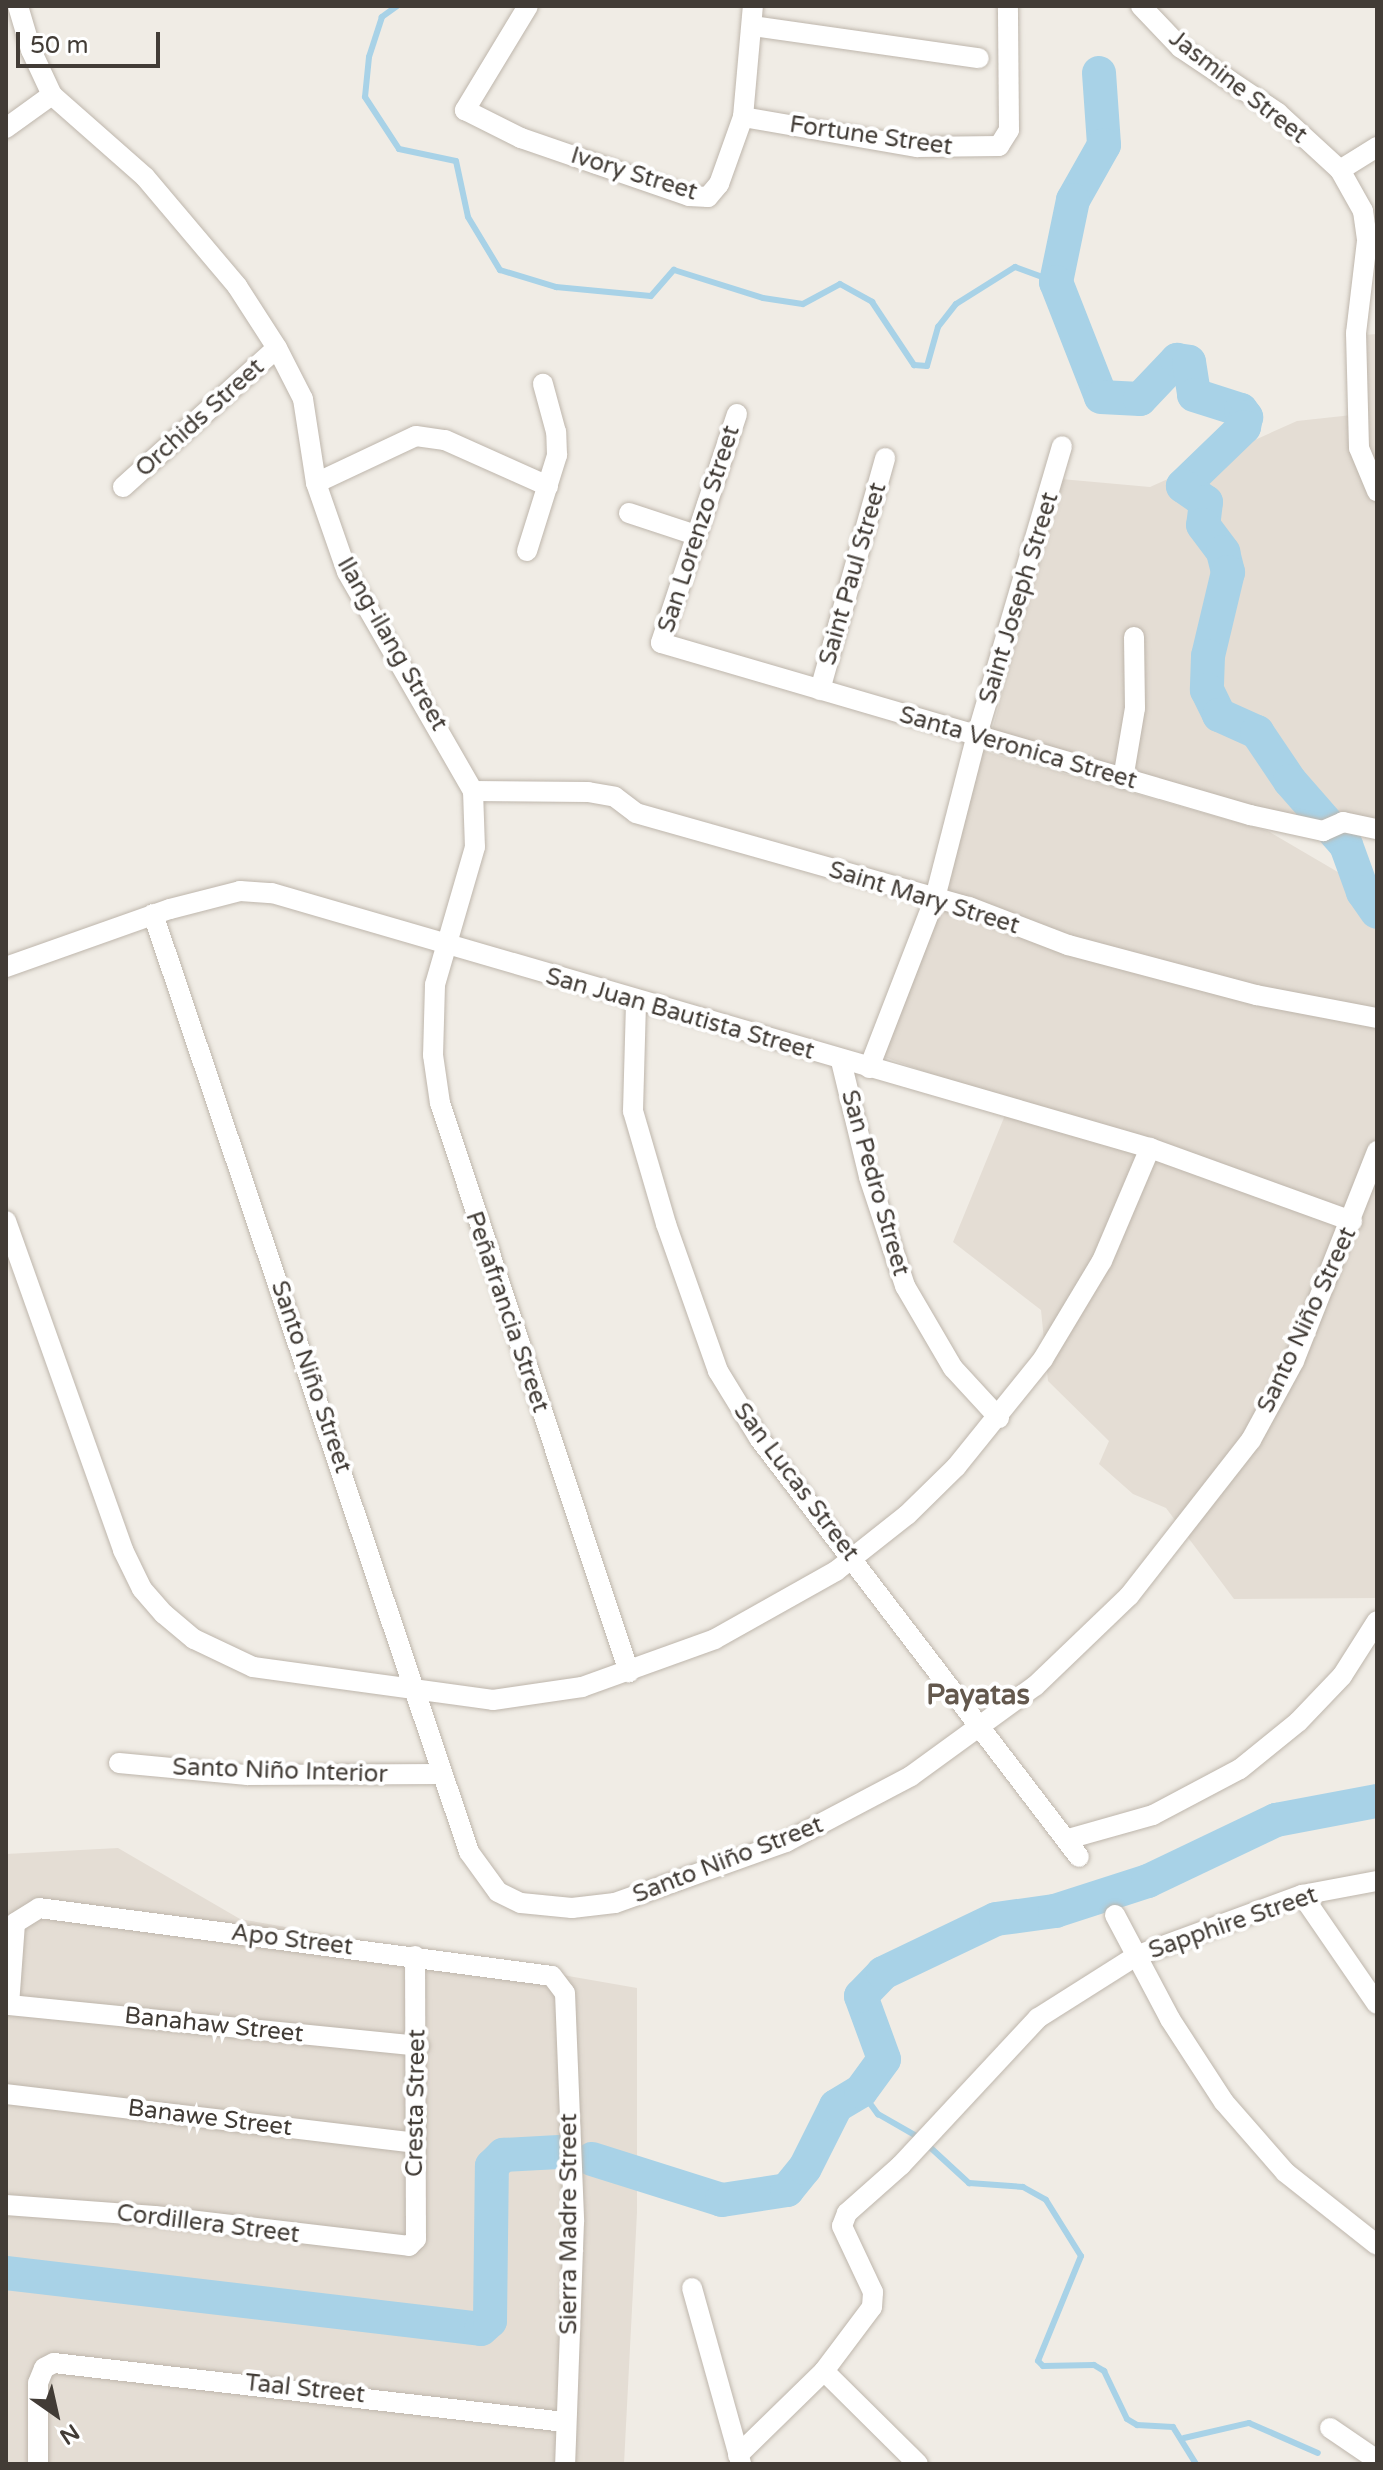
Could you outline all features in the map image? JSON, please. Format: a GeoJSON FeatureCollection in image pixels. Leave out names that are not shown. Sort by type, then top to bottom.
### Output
{"type":"FeatureCollection","features":[{"type":"Feature","properties":{"kind":"street","name":"Ilang-ilang Street"},"geometry":{"type":"LineString","coordinates":[[18,6],[31,50],[52,95],[145,177],[237,286],[277,348],[303,399],[316,483],[347,572],[473,791],[475,847],[445,943]]}},
{"type":"Feature","properties":{"kind":"street","name":"Ivory Street"},"geometry":{"type":"LineString","coordinates":[[528,6],[465,110],[533,142],[689,196],[708,197],[719,184],[743,117],[753,16]]}},
{"type":"Feature","properties":{"kind":"street","name":"Fortune Street"},"geometry":{"type":"LineString","coordinates":[[743,117],[917,147],[995,148],[1009,134],[1008,6]]}},
{"type":"Feature","properties":{"kind":"street","name":"Jasmine Street"},"geometry":{"type":"LineString","coordinates":[[1141,6],[1181,48],[1278,113],[1340,170],[1363,211],[1367,241],[1356,333],[1359,448],[1377,491]]}},
{"type":"Feature","properties":{"kind":"street"},"geometry":{"type":"LineString","coordinates":[[753,16],[979,58]]}},
{"type":"Feature","properties":{"kind":"street"},"geometry":{"type":"LineString","coordinates":[[6,128],[52,95]]}},
{"type":"Feature","properties":{"kind":"street"},"geometry":{"type":"LineString","coordinates":[[1340,170],[1377,147]]}},
{"type":"Feature","properties":{"kind":"street","name":"Orchids Street"},"geometry":{"type":"LineString","coordinates":[[123,487],[277,348]]}},
{"type":"Feature","properties":{"kind":"street"},"geometry":{"type":"LineString","coordinates":[[527,551],[548,486],[556,432],[543,384]]}},
{"type":"Feature","properties":{"kind":"street","name":"San Lorenzo Street"},"geometry":{"type":"LineString","coordinates":[[661,643],[737,414]]}},
{"type":"Feature","properties":{"kind":"street"},"geometry":{"type":"LineString","coordinates":[[316,483],[416,436],[445,440],[548,486]]}},
{"type":"Feature","properties":{"kind":"street","name":"Saint Joseph Street"},"geometry":{"type":"LineString","coordinates":[[869,1068],[935,898],[977,735],[1062,446]]}},
{"type":"Feature","properties":{"kind":"street","name":"Saint Paul Street"},"geometry":{"type":"LineString","coordinates":[[820,690],[885,458]]}},
{"type":"Feature","properties":{"kind":"street"},"geometry":{"type":"LineString","coordinates":[[629,513],[696,535]]}},
{"type":"Feature","properties":{"kind":"street"},"geometry":{"type":"LineString","coordinates":[[1123,779],[1135,708],[1134,637]]}},
{"type":"Feature","properties":{"kind":"street","name":"Santa Veronica Street"},"geometry":{"type":"LineString","coordinates":[[661,643],[1123,779],[1323,831],[1343,822],[1377,829]]}},
{"type":"Feature","properties":{"kind":"street","name":"Saint Mary Street"},"geometry":{"type":"LineString","coordinates":[[473,791],[615,797],[636,813],[935,898],[1119,959],[1256,995],[1377,1018]]}},
{"type":"Feature","properties":{"kind":"street","name":"San Juan Bautista Street"},"geometry":{"type":"LineString","coordinates":[[6,967],[153,914],[223,894],[259,891],[445,943],[636,1003],[1150,1148],[1352,1221]]}},
{"type":"Feature","properties":{"kind":"street","name":"Santo Niño Street"},"geometry":{"type":"LineString","coordinates":[[153,914],[419,1692],[441,1774],[469,1852],[498,1892],[521,1903],[572,1908],[654,1892],[786,1842],[853,1810],[980,1728],[1035,1686],[1119,1606],[1200,1510],[1251,1440],[1294,1361],[1377,1157]]}},
{"type":"Feature","properties":{"kind":"street","name":"Peñafrancia Street"},"geometry":{"type":"LineString","coordinates":[[445,943],[433,1021],[440,1103],[629,1672]]}},
{"type":"Feature","properties":{"kind":"street","name":"San Lucas Street"},"geometry":{"type":"LineString","coordinates":[[636,1003],[633,1111],[703,1337],[759,1438],[1073,1848],[1153,1815],[1240,1769],[1298,1722],[1342,1676],[1377,1621]]}},
{"type":"Feature","properties":{"kind":"street","name":"San Pedro Street"},"geometry":{"type":"LineString","coordinates":[[841,1061],[869,1177],[905,1286],[953,1368],[999,1418]]}},
{"type":"Feature","properties":{"kind":"street"},"geometry":{"type":"LineString","coordinates":[[6,1221],[123,1550],[142,1589],[194,1639],[225,1657],[253,1667],[493,1700],[536,1697],[629,1672],[741,1626],[853,1559],[936,1486],[999,1418],[1087,1291],[1150,1148]]}},
{"type":"Feature","properties":{"kind":"street"},"geometry":{"type":"LineString","coordinates":[[1377,1151],[1377,1157]]}},
{"type":"Feature","properties":{"kind":"street","name":"Santo Niño Interior"},"geometry":{"type":"LineString","coordinates":[[119,1763],[247,1775],[441,1774]]}},
{"type":"Feature","properties":{"kind":"street","name":"Sapphire Street"},"geometry":{"type":"LineString","coordinates":[[824,2371],[874,2299],[842,2226],[844,2219],[922,2143],[1038,2018],[1136,1956],[1302,1895],[1377,1881]]}},
{"type":"Feature","properties":{"kind":"street"},"geometry":{"type":"LineString","coordinates":[[1302,1895],[1377,2004]]}},
{"type":"Feature","properties":{"kind":"street","name":"Apo Street"},"geometry":{"type":"LineString","coordinates":[[8,2005],[13,1933],[21,1915],[39,1908],[415,1956],[552,1976],[561,1984]]}},
{"type":"Feature","properties":{"kind":"street"},"geometry":{"type":"LineString","coordinates":[[1115,1915],[1136,1956],[1224,2102],[1285,2172],[1377,2245]]}},
{"type":"Feature","properties":{"kind":"street","name":"Cresta Street"},"geometry":{"type":"LineString","coordinates":[[409,2246],[416,2239],[415,2143],[419,2046],[415,1956]]}},
{"type":"Feature","properties":{"kind":"street","name":"Sierra Madre Street"},"geometry":{"type":"LineString","coordinates":[[561,1984],[574,2222],[565,2464]]}},
{"type":"Feature","properties":{"kind":"street","name":"Banahaw Street"},"geometry":{"type":"LineString","coordinates":[[8,2005],[419,2046]]}},
{"type":"Feature","properties":{"kind":"street","name":"Banawe Street"},"geometry":{"type":"LineString","coordinates":[[6,2094],[415,2143]]}},
{"type":"Feature","properties":{"kind":"street","name":"Cordillera Street"},"geometry":{"type":"LineString","coordinates":[[6,2205],[155,2216],[409,2246]]}},
{"type":"Feature","properties":{"kind":"street"},"geometry":{"type":"LineString","coordinates":[[692,2288],[740,2459]]}},
{"type":"Feature","properties":{"kind":"street","name":"Taal Street"},"geometry":{"type":"LineString","coordinates":[[45,2463],[38,2383],[44,2368],[70,2363],[565,2422]]}},
{"type":"Feature","properties":{"kind":"street"},"geometry":{"type":"LineString","coordinates":[[740,2459],[824,2371],[918,2464]]}},
{"type":"Feature","properties":{"kind":"street"},"geometry":{"type":"LineString","coordinates":[[1330,2428],[1377,2460]]}},
{"type":"Feature","properties":{"kind":"shaded area"},"geometry":{"type":"Polygon","coordinates":[[[1377,334],[1377,834],[1222,799],[991,734],[1061,479],[1150,487],[1297,421],[1352,415],[1362,335],[1377,334]]]}},
{"type":"Feature","properties":{"kind":"shaded area"},"geometry":{"type":"Polygon","coordinates":[[[980,750],[1268,831],[1377,895],[1377,1598],[1234,1599],[1166,1508],[1133,1494],[1099,1464],[1109,1441],[1048,1381],[1041,1310],[953,1242],[1010,1103],[882,1056],[980,750]]]}},
{"type":"Feature","properties":{"kind":"shaded area"},"geometry":{"type":"Polygon","coordinates":[[[118,1848],[240,1919],[637,1988],[637,2212],[624,2464],[6,2464],[6,1854],[118,1848]]]}},
{"type":"Feature","properties":{"kind":"waterway"},"geometry":{"type":"LineString","coordinates":[[397,6],[382,17],[369,57],[365,97],[399,149],[456,161],[468,217],[500,270],[556,287],[651,296],[674,270],[763,298],[803,304],[840,284],[872,302],[914,365],[927,366],[938,327],[956,304],[1015,267],[1056,282]]}},
{"type":"Feature","properties":{"kind":"waterway"},"geometry":{"type":"LineString","coordinates":[[1099,73],[1104,145],[1073,200],[1056,282],[1101,397],[1140,399],[1177,360],[1189,362],[1194,395],[1241,410],[1246,417],[1244,427],[1183,486],[1206,502],[1203,525],[1223,552],[1228,572],[1208,656],[1207,690],[1219,715],[1257,732],[1290,781],[1346,845],[1363,892],[1377,912]]}},
{"type":"Feature","properties":{"kind":"waterway"},"geometry":{"type":"LineString","coordinates":[[592,2159],[722,2200],[787,2190],[805,2168],[836,2106],[861,2091],[884,2059],[861,1996],[883,1973],[996,1919],[1055,1911],[1148,1881],[1276,1820],[1377,1801]]}},
{"type":"Feature","properties":{"kind":"waterway"},"geometry":{"type":"LineString","coordinates":[[861,2091],[878,2114],[920,2138],[969,2183],[1023,2187],[1046,2200],[1081,2256],[1038,2361],[1043,2366],[1094,2365],[1104,2371],[1127,2419],[1137,2425],[1173,2427],[1196,2464]]}},
{"type":"Feature","properties":{"kind":"waterway"},"geometry":{"type":"LineString","coordinates":[[6,2273],[481,2329],[490,2321],[492,2166],[503,2155],[559,2152]]}},
{"type":"Feature","properties":{"kind":"waterway"},"geometry":{"type":"LineString","coordinates":[[1184,2438],[1249,2423],[1318,2453]]}},
{"type":"Feature","properties":{"kind":"district","name":"Payatas"},"geometry":{"type":"Point","coordinates":[978,1695]}}]}
